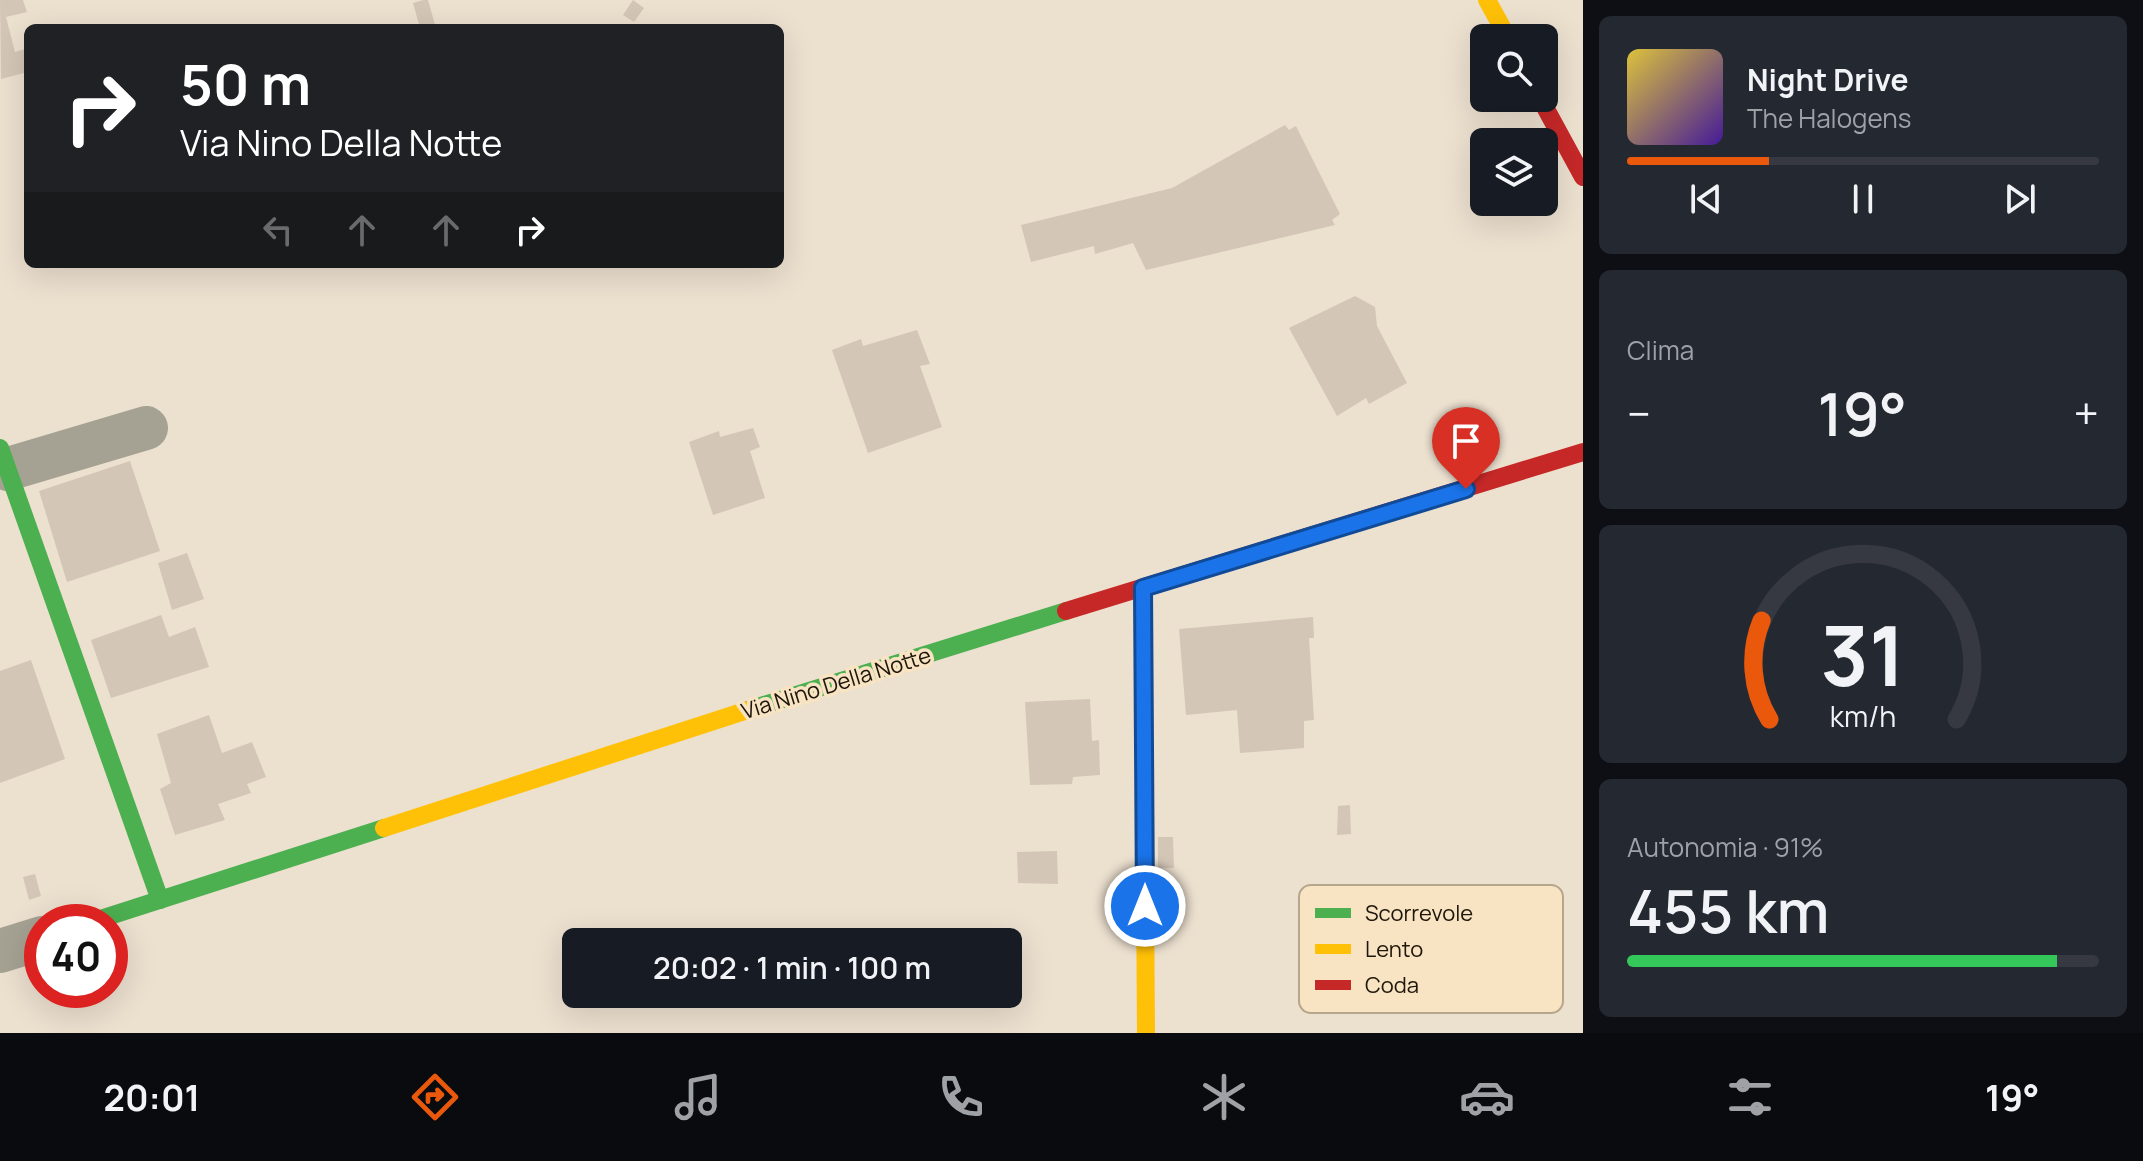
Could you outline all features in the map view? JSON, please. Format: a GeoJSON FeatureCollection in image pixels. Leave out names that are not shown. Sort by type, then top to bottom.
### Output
{"type":"FeatureCollection","features":[{"type":"Feature","properties":{"kind":"street"},"geometry":{"type":"LineString","coordinates":[[1487,0],[1500,24]]}},
{"type":"Feature","properties":{"kind":"street"},"geometry":{"type":"LineString","coordinates":[[1548,112],[1583,177]]}},
{"type":"Feature","properties":{"kind":"street"},"geometry":{"type":"LineString","coordinates":[[146,428],[4,459],[160,900]]}},
{"type":"Feature","properties":{"kind":"street","name":"Via Nino Della Notte"},"geometry":{"type":"LineString","coordinates":[[128,910],[1143,588],[1583,452]]}},
{"type":"Feature","properties":{"kind":"street"},"geometry":{"type":"LineString","coordinates":[[1143,588],[1146,1033]]}},
{"type":"Feature","properties":{"kind":"street"},"geometry":{"type":"LineString","coordinates":[[0,951],[24,944]]}},
{"type":"Feature","properties":{"kind":"building"},"geometry":{"type":"Polygon","coordinates":[[[0,0],[23,0],[27,12],[6,17],[15,52],[24,49],[24,73],[1,79],[0,0]]]}},
{"type":"Feature","properties":{"kind":"building"},"geometry":{"type":"Polygon","coordinates":[[[428,0],[435,24],[419,24],[413,3],[428,0]]]}},
{"type":"Feature","properties":{"kind":"building"},"geometry":{"type":"Polygon","coordinates":[[[633,0],[644,8],[634,22],[623,15],[633,0]]]}},
{"type":"Feature","properties":{"kind":"building"},"geometry":{"type":"Polygon","coordinates":[[[1285,125],[1289,130],[1296,126],[1340,214],[1332,220],[1335,225],[1146,270],[1133,243],[1095,254],[1094,246],[1031,262],[1021,225],[1172,188],[1285,125]]]}},
{"type":"Feature","properties":{"kind":"building"},"geometry":{"type":"Polygon","coordinates":[[[1355,296],[1375,307],[1377,326],[1407,383],[1369,404],[1366,398],[1337,416],[1289,328],[1355,296]]]}},
{"type":"Feature","properties":{"kind":"building"},"geometry":{"type":"Polygon","coordinates":[[[917,330],[930,364],[920,366],[942,427],[868,453],[832,350],[861,339],[863,346],[917,330]]]}},
{"type":"Feature","properties":{"kind":"building"},"geometry":{"type":"Polygon","coordinates":[[[753,428],[760,447],[750,451],[765,498],[713,515],[689,442],[719,431],[720,437],[753,428]]]}},
{"type":"Feature","properties":{"kind":"building"},"geometry":{"type":"Polygon","coordinates":[[[130,461],[160,551],[67,582],[39,491],[130,461]]]}},
{"type":"Feature","properties":{"kind":"building"},"geometry":{"type":"Polygon","coordinates":[[[187,553],[204,599],[172,610],[158,563],[187,553]]]}},
{"type":"Feature","properties":{"kind":"building"},"geometry":{"type":"Polygon","coordinates":[[[161,615],[169,637],[195,627],[209,667],[111,698],[91,640],[161,615]]]}},
{"type":"Feature","properties":{"kind":"building"},"geometry":{"type":"Polygon","coordinates":[[[1313,617],[1314,638],[1309,638],[1314,720],[1304,721],[1304,748],[1240,753],[1237,710],[1186,715],[1179,629],[1313,617]]]}},
{"type":"Feature","properties":{"kind":"building"},"geometry":{"type":"Polygon","coordinates":[[[31,660],[65,759],[0,783],[0,671],[31,660]]]}},
{"type":"Feature","properties":{"kind":"building"},"geometry":{"type":"Polygon","coordinates":[[[1090,699],[1092,741],[1099,740],[1100,775],[1073,777],[1072,784],[1030,785],[1025,702],[1090,699]]]}},
{"type":"Feature","properties":{"kind":"building"},"geometry":{"type":"Polygon","coordinates":[[[209,715],[222,753],[252,742],[266,777],[247,784],[251,793],[218,804],[225,820],[175,835],[160,789],[171,783],[157,734],[209,715]]]}},
{"type":"Feature","properties":{"kind":"building"},"geometry":{"type":"Polygon","coordinates":[[[1350,805],[1351,834],[1337,835],[1338,806],[1350,805]]]}},
{"type":"Feature","properties":{"kind":"building"},"geometry":{"type":"Polygon","coordinates":[[[1158,837],[1173,837],[1174,868],[1158,868],[1158,837]]]}},
{"type":"Feature","properties":{"kind":"building"},"geometry":{"type":"Polygon","coordinates":[[[1057,851],[1058,884],[1018,883],[1017,852],[1057,851]]]}},
{"type":"Feature","properties":{"kind":"building"},"geometry":{"type":"Polygon","coordinates":[[[35,874],[41,896],[29,900],[23,877],[35,874]]]}},
{"type":"Feature","properties":{"kind":"traffic: fast"},"geometry":{"type":"LineString","coordinates":[[0,448],[160,900]]}},
{"type":"Feature","properties":{"kind":"traffic: fast"},"geometry":{"type":"LineString","coordinates":[[748,710],[1066,611]]}},
{"type":"Feature","properties":{"kind":"traffic: fast"},"geometry":{"type":"LineString","coordinates":[[128,910],[384,828]]}},
{"type":"Feature","properties":{"kind":"traffic: slow"},"geometry":{"type":"LineString","coordinates":[[1487,0],[1500,24]]}},
{"type":"Feature","properties":{"kind":"traffic: slow"},"geometry":{"type":"LineString","coordinates":[[1143,588],[1146,1033]]}},
{"type":"Feature","properties":{"kind":"traffic: slow"},"geometry":{"type":"LineString","coordinates":[[384,828],[748,710]]}},
{"type":"Feature","properties":{"kind":"traffic: jam"},"geometry":{"type":"LineString","coordinates":[[1548,112],[1583,177]]}},
{"type":"Feature","properties":{"kind":"traffic: jam"},"geometry":{"type":"LineString","coordinates":[[1066,611],[1583,452]]}},
{"type":"Feature","properties":{"kind":"route"},"geometry":{"type":"LineString","coordinates":[[1145,906],[1143,588],[1466,489]]}}]}
